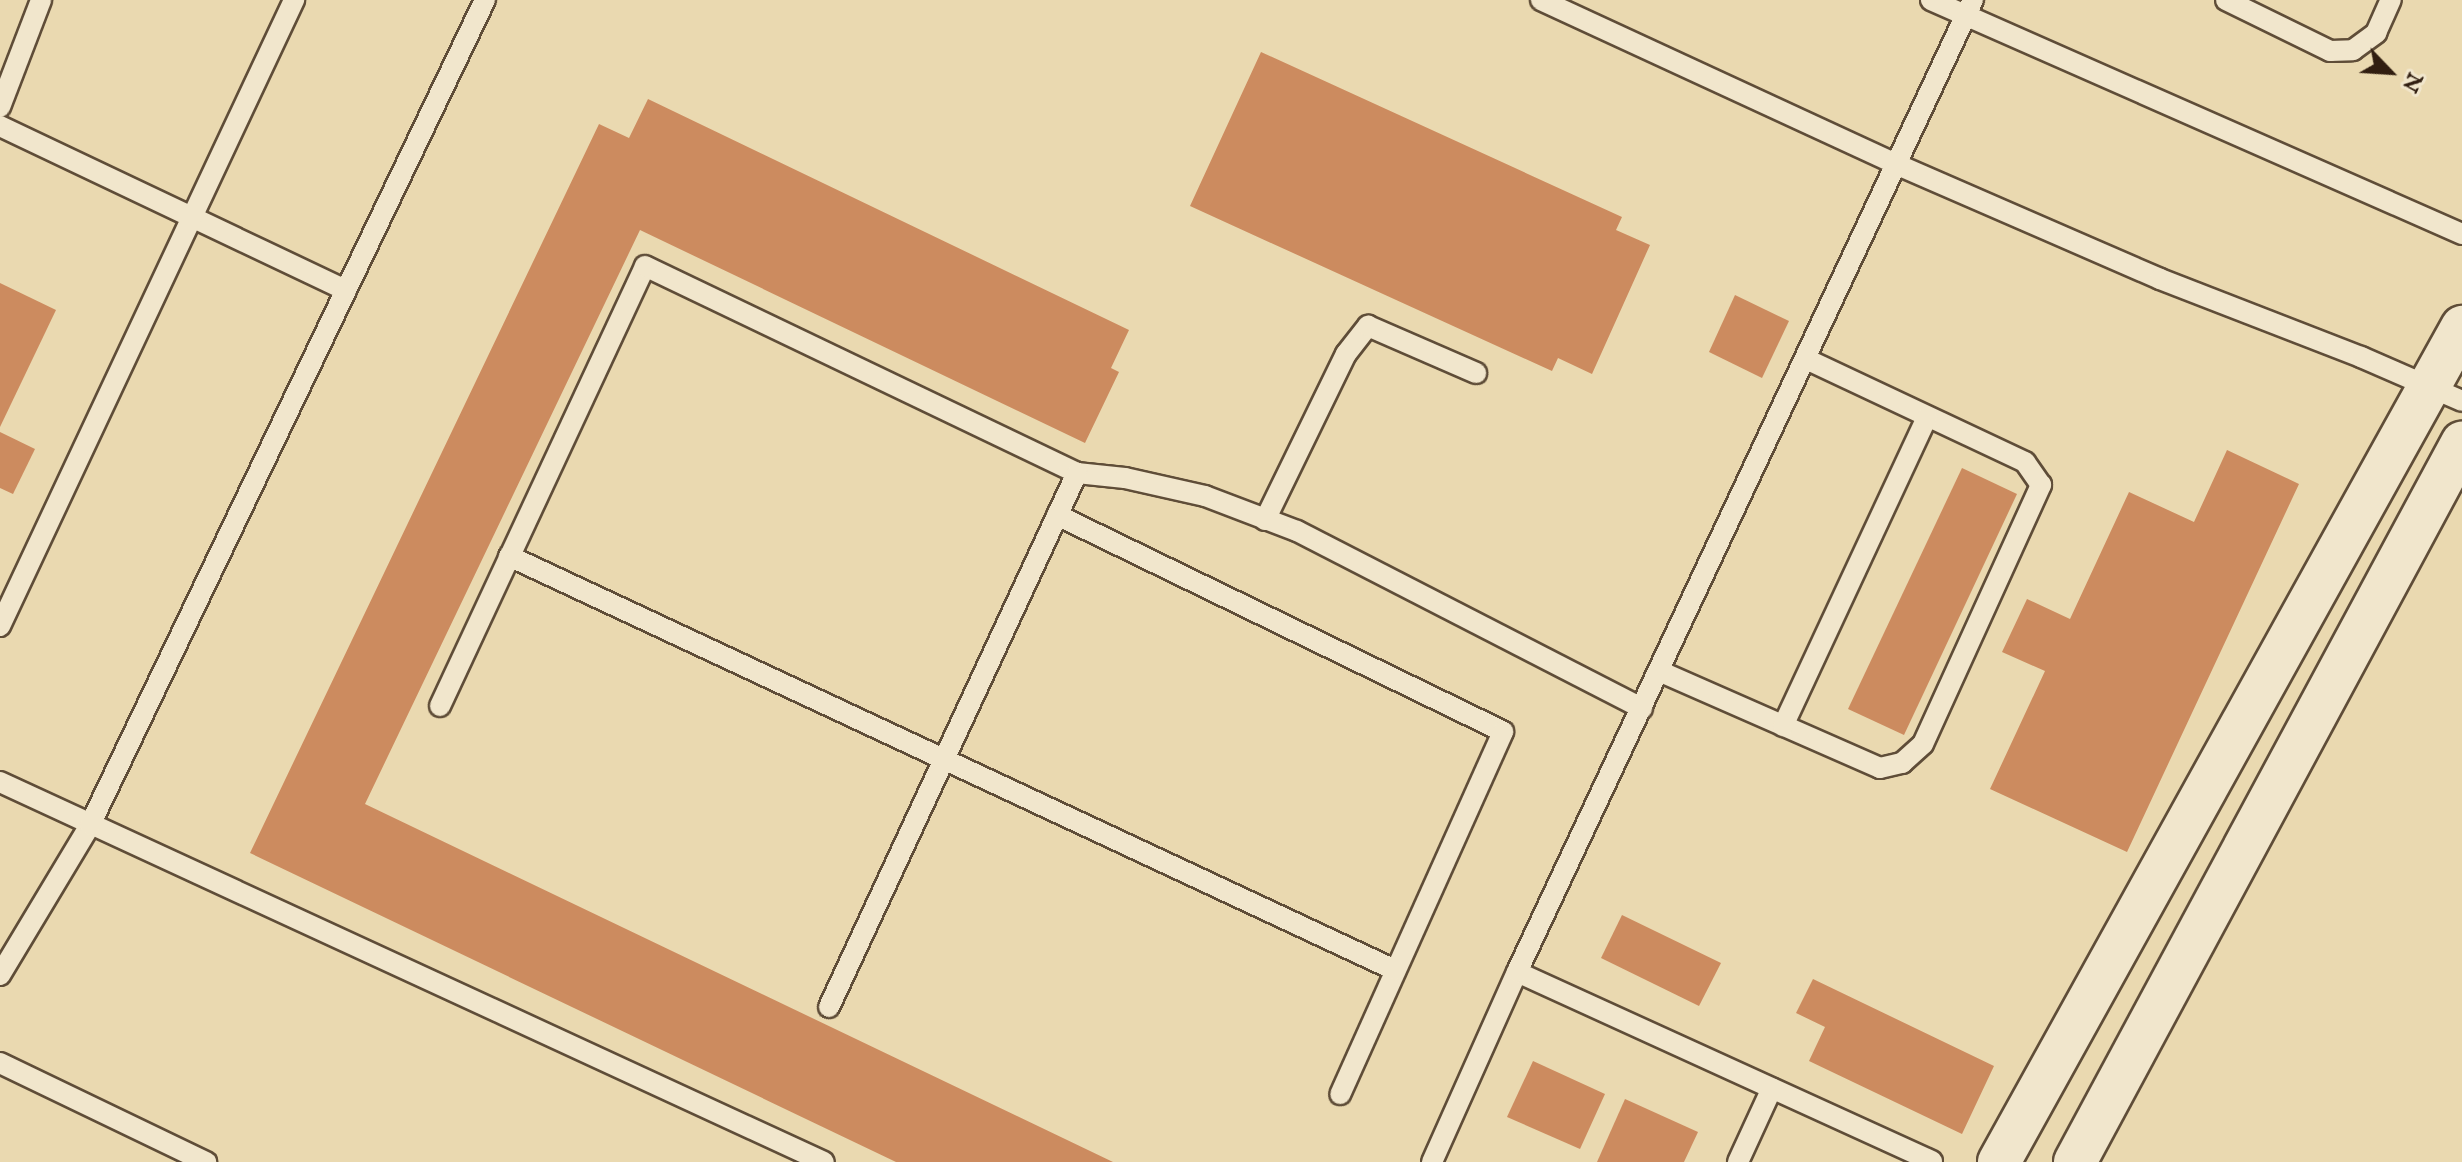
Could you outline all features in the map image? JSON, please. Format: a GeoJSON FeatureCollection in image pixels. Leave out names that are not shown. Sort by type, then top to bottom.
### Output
{"type":"FeatureCollection","features":[{"type":"Feature","properties":{"kind":"street"},"geometry":{"type":"LineString","coordinates":[[1999,1162],[2444,394],[2462,327]]}},
{"type":"Feature","properties":{"kind":"street"},"geometry":{"type":"LineString","coordinates":[[2075,1162],[2462,443]]}},
{"type":"Feature","properties":{"kind":"lane"},"geometry":{"type":"LineString","coordinates":[[0,107],[41,0]]}},
{"type":"Feature","properties":{"kind":"lane"},"geometry":{"type":"LineString","coordinates":[[0,626],[294,0]]}},
{"type":"Feature","properties":{"kind":"lane"},"geometry":{"type":"LineString","coordinates":[[0,975],[90,825],[485,0]]}},
{"type":"Feature","properties":{"kind":"lane"},"geometry":{"type":"LineString","coordinates":[[1541,0],[1898,165],[2160,279],[2444,394]]}},
{"type":"Feature","properties":{"kind":"lane"},"geometry":{"type":"LineString","coordinates":[[1931,0],[1969,8],[2462,234]]}},
{"type":"Feature","properties":{"kind":"lane"},"geometry":{"type":"LineString","coordinates":[[2226,0],[2330,51],[2353,50],[2376,33],[2391,0]]}},
{"type":"Feature","properties":{"kind":"lane"},"geometry":{"type":"LineString","coordinates":[[1432,1162],[1517,972],[1969,8]]}},
{"type":"Feature","properties":{"kind":"lane"},"geometry":{"type":"LineString","coordinates":[[0,126],[346,290]]}},
{"type":"Feature","properties":{"kind":"lane"},"geometry":{"type":"LineString","coordinates":[[440,706],[645,266],[1077,473],[1125,478],[1205,496],[1297,531],[1642,708]]}},
{"type":"Feature","properties":{"kind":"lane"},"geometry":{"type":"LineString","coordinates":[[1265,520],[1346,354],[1368,326],[1476,373]]}},
{"type":"Feature","properties":{"kind":"lane"},"geometry":{"type":"LineString","coordinates":[[1659,671],[1880,768],[1902,763],[1923,744],[2041,485],[2025,462],[1806,359]]}},
{"type":"Feature","properties":{"kind":"lane"},"geometry":{"type":"LineString","coordinates":[[1783,726],[1927,417]]}},
{"type":"Feature","properties":{"kind":"lane"},"geometry":{"type":"LineString","coordinates":[[829,1007],[1077,473]]}},
{"type":"Feature","properties":{"kind":"lane"},"geometry":{"type":"LineString","coordinates":[[1057,515],[1503,732],[1340,1094]]}},
{"type":"Feature","properties":{"kind":"lane"},"geometry":{"type":"LineString","coordinates":[[509,556],[1395,970]]}},
{"type":"Feature","properties":{"kind":"lane"},"geometry":{"type":"LineString","coordinates":[[0,782],[824,1162]]}},
{"type":"Feature","properties":{"kind":"lane"},"geometry":{"type":"LineString","coordinates":[[1517,972],[1932,1161]]}},
{"type":"Feature","properties":{"kind":"lane"},"geometry":{"type":"LineString","coordinates":[[0,1063],[206,1162]]}},
{"type":"Feature","properties":{"kind":"lane"},"geometry":{"type":"LineString","coordinates":[[1738,1162],[1772,1088]]}},
{"type":"Feature","properties":{"kind":"building"},"geometry":{"type":"Polygon","coordinates":[[[1261,52],[1622,217],[1616,230],[1650,245],[1592,374],[1558,358],[1552,371],[1190,206],[1261,52]]]}},
{"type":"Feature","properties":{"kind":"building"},"geometry":{"type":"Polygon","coordinates":[[[648,99],[1129,330],[1111,368],[1119,372],[1085,443],[640,230],[365,804],[1113,1162],[896,1162],[250,853],[599,124],[629,138],[648,99]]]}},
{"type":"Feature","properties":{"kind":"building"},"geometry":{"type":"Polygon","coordinates":[[[0,283],[56,310],[0,427],[0,283]]]}},
{"type":"Feature","properties":{"kind":"building"},"geometry":{"type":"Polygon","coordinates":[[[1735,295],[1789,321],[1762,378],[1709,352],[1735,295]]]}},
{"type":"Feature","properties":{"kind":"building"},"geometry":{"type":"Polygon","coordinates":[[[0,432],[35,449],[13,494],[0,488],[0,432]]]}},
{"type":"Feature","properties":{"kind":"building"},"geometry":{"type":"Polygon","coordinates":[[[2227,450],[2299,484],[2127,852],[1990,789],[2045,671],[2002,652],[2027,599],[2070,619],[2129,492],[2194,522],[2227,450]]]}},
{"type":"Feature","properties":{"kind":"building"},"geometry":{"type":"Polygon","coordinates":[[[1962,468],[2017,494],[1904,735],[1848,709],[1962,468]]]}},
{"type":"Feature","properties":{"kind":"building"},"geometry":{"type":"Polygon","coordinates":[[[1622,915],[1721,963],[1699,1006],[1601,958],[1622,915]]]}},
{"type":"Feature","properties":{"kind":"building"},"geometry":{"type":"Polygon","coordinates":[[[1813,979],[1994,1066],[1962,1134],[1809,1061],[1825,1027],[1796,1013],[1813,979]]]}},
{"type":"Feature","properties":{"kind":"building"},"geometry":{"type":"Polygon","coordinates":[[[1533,1061],[1605,1094],[1580,1149],[1507,1117],[1533,1061]]]}},
{"type":"Feature","properties":{"kind":"building"},"geometry":{"type":"Polygon","coordinates":[[[1625,1099],[1698,1132],[1684,1162],[1597,1162],[1625,1099]]]}}]}
